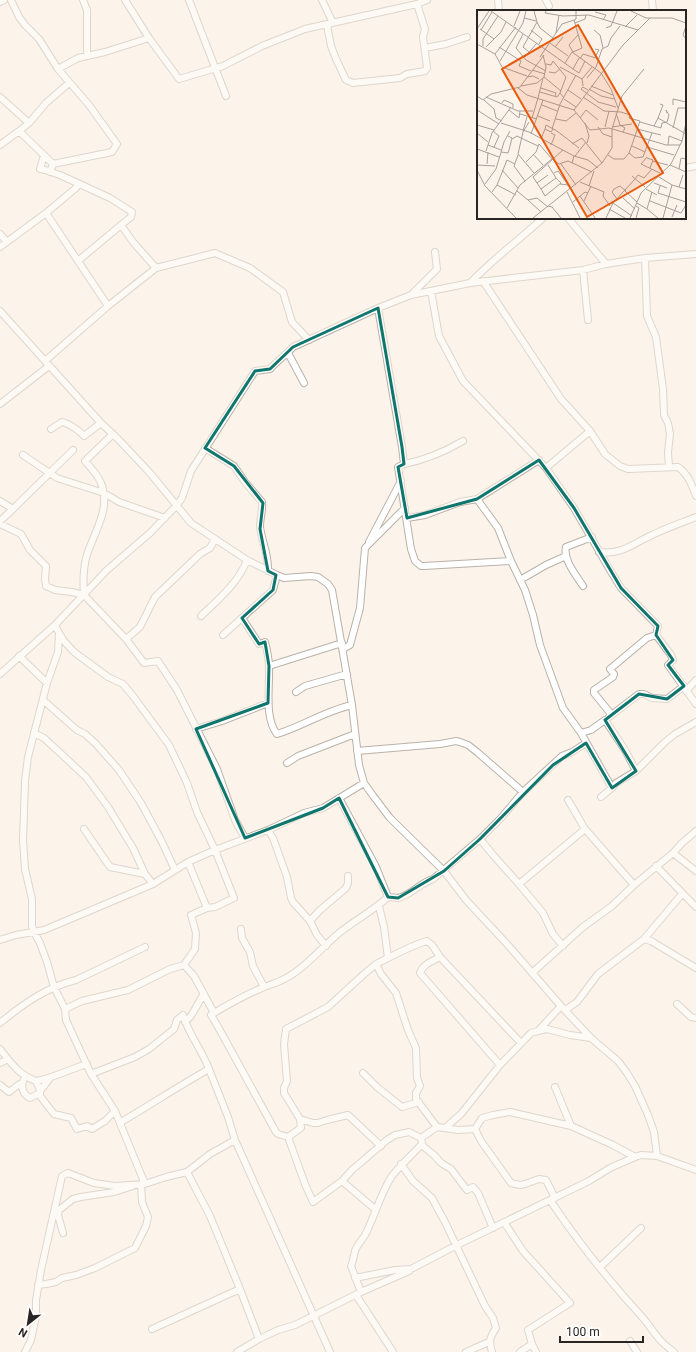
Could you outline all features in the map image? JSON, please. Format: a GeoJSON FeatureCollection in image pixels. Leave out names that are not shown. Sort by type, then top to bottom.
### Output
{"type":"FeatureCollection","features":[{"type":"Feature","properties":{"kind":"street"},"geometry":{"type":"LineString","coordinates":[[0,2],[4,0]]}},
{"type":"Feature","properties":{"kind":"street"},"geometry":{"type":"LineString","coordinates":[[11,0],[25,25],[39,38],[58,69],[89,105],[117,144],[112,152],[52,164]]}},
{"type":"Feature","properties":{"kind":"street"},"geometry":{"type":"LineString","coordinates":[[83,0],[87,10],[87,56]]}},
{"type":"Feature","properties":{"kind":"street"},"geometry":{"type":"LineString","coordinates":[[125,0],[149,38],[179,79],[223,66],[283,37],[305,29],[417,4],[427,0]]}},
{"type":"Feature","properties":{"kind":"street"},"geometry":{"type":"LineString","coordinates":[[189,0],[226,96]]}},
{"type":"Feature","properties":{"kind":"street"},"geometry":{"type":"LineString","coordinates":[[322,0],[330,24],[331,46],[346,80],[353,83],[400,78],[407,74],[425,71],[427,68],[423,37],[425,29],[417,4]]}},
{"type":"Feature","properties":{"kind":"street"},"geometry":{"type":"LineString","coordinates":[[498,0],[499,10]]}},
{"type":"Feature","properties":{"kind":"street"},"geometry":{"type":"LineString","coordinates":[[652,0],[653,10]]}},
{"type":"Feature","properties":{"kind":"street"},"geometry":{"type":"LineString","coordinates":[[425,48],[446,44],[467,37]]}},
{"type":"Feature","properties":{"kind":"street"},"geometry":{"type":"LineString","coordinates":[[58,69],[78,58],[105,52],[149,38]]}},
{"type":"Feature","properties":{"kind":"street"},"geometry":{"type":"LineString","coordinates":[[0,146],[29,123],[46,103],[70,83]]}},
{"type":"Feature","properties":{"kind":"street"},"geometry":{"type":"LineString","coordinates":[[0,97],[29,123]]}},
{"type":"Feature","properties":{"kind":"street"},"geometry":{"type":"LineString","coordinates":[[19,131],[52,164]]}},
{"type":"Feature","properties":{"kind":"street"},"geometry":{"type":"LineString","coordinates":[[44,155],[40,169],[110,198],[132,212],[130,217],[122,225],[79,260]]}},
{"type":"Feature","properties":{"kind":"street"},"geometry":{"type":"LineString","coordinates":[[50,172],[52,164]]}},
{"type":"Feature","properties":{"kind":"street"},"geometry":{"type":"LineString","coordinates":[[686,168],[696,166]]}},
{"type":"Feature","properties":{"kind":"street"},"geometry":{"type":"LineString","coordinates":[[0,247],[46,213],[76,188],[78,184]]}},
{"type":"Feature","properties":{"kind":"street"},"geometry":{"type":"LineString","coordinates":[[46,213],[79,260],[108,306]]}},
{"type":"Feature","properties":{"kind":"street"},"geometry":{"type":"LineString","coordinates":[[470,283],[486,266],[504,253],[542,219]]}},
{"type":"Feature","properties":{"kind":"street"},"geometry":{"type":"LineString","coordinates":[[569,219],[606,264]]}},
{"type":"Feature","properties":{"kind":"street"},"geometry":{"type":"LineString","coordinates":[[122,225],[133,242],[156,268]]}},
{"type":"Feature","properties":{"kind":"street"},"geometry":{"type":"LineString","coordinates":[[0,234],[7,242]]}},
{"type":"Feature","properties":{"kind":"street"},"geometry":{"type":"LineString","coordinates":[[411,295],[437,269],[435,252]]}},
{"type":"Feature","properties":{"kind":"street"},"geometry":{"type":"LineString","coordinates":[[1,401],[47,364],[108,306],[156,268],[215,253],[250,268],[283,292],[292,322],[309,340]]}},
{"type":"Feature","properties":{"kind":"street"},"geometry":{"type":"LineString","coordinates":[[0,674],[54,625],[106,570],[150,533],[177,505],[182,498],[191,471],[255,372],[270,369],[293,347],[378,308],[411,295],[483,281],[583,270],[606,264],[645,258],[696,254]]}},
{"type":"Feature","properties":{"kind":"street"},"geometry":{"type":"LineString","coordinates":[[645,258],[648,316],[656,338],[663,389],[664,415],[668,423],[670,434],[668,467]]}},
{"type":"Feature","properties":{"kind":"street"},"geometry":{"type":"LineString","coordinates":[[583,270],[588,320]]}},
{"type":"Feature","properties":{"kind":"street"},"geometry":{"type":"LineString","coordinates":[[483,281],[561,399],[590,431],[605,454],[625,468],[650,469],[678,467],[684,470],[696,496]]}},
{"type":"Feature","properties":{"kind":"street"},"geometry":{"type":"LineString","coordinates":[[431,291],[439,336],[463,381],[546,468],[574,508],[621,588],[658,626],[656,634],[673,660],[668,665],[696,704]]}},
{"type":"Feature","properties":{"kind":"street"},"geometry":{"type":"LineString","coordinates":[[378,308],[392,382],[404,464]]}},
{"type":"Feature","properties":{"kind":"street"},"geometry":{"type":"LineString","coordinates":[[0,311],[177,505],[189,521],[247,560],[268,571],[284,578],[311,576],[324,580],[328,584],[332,590],[352,705],[359,765],[364,783],[390,818],[444,871],[466,900],[563,1008],[591,1038],[618,1061],[635,1086],[648,1115],[652,1126],[657,1156]]}},
{"type":"Feature","properties":{"kind":"street"},"geometry":{"type":"LineString","coordinates":[[288,353],[304,383]]}},
{"type":"Feature","properties":{"kind":"street"},"geometry":{"type":"LineString","coordinates":[[50,429],[62,422],[66,422],[84,436],[101,423]]}},
{"type":"Feature","properties":{"kind":"street"},"geometry":{"type":"LineString","coordinates":[[546,468],[590,431]]}},
{"type":"Feature","properties":{"kind":"street"},"geometry":{"type":"LineString","coordinates":[[84,595],[83,572],[86,556],[100,525],[105,501],[100,481],[85,461],[113,434]]}},
{"type":"Feature","properties":{"kind":"street"},"geometry":{"type":"LineString","coordinates":[[463,441],[438,454],[398,467],[414,561],[420,566],[511,561]]}},
{"type":"Feature","properties":{"kind":"street"},"geometry":{"type":"LineString","coordinates":[[205,448],[234,466],[262,502],[260,529],[268,558],[268,571]]}},
{"type":"Feature","properties":{"kind":"street"},"geometry":{"type":"LineString","coordinates":[[73,450],[0,522],[20,533],[30,550],[46,566],[46,586],[56,590],[84,595],[126,639],[144,663],[158,661],[176,690],[217,769],[235,820],[245,838]]}},
{"type":"Feature","properties":{"kind":"street"},"geometry":{"type":"LineString","coordinates":[[23,455],[57,478],[104,493],[120,502],[165,518]]}},
{"type":"Feature","properties":{"kind":"street"},"geometry":{"type":"LineString","coordinates":[[407,518],[425,515],[460,502],[477,499],[539,460]]}},
{"type":"Feature","properties":{"kind":"street"},"geometry":{"type":"LineString","coordinates":[[269,666],[350,645],[360,608],[365,548],[401,481]]}},
{"type":"Feature","properties":{"kind":"street"},"geometry":{"type":"LineString","coordinates":[[477,499],[498,528],[511,561],[525,590],[534,615],[540,645],[563,708],[581,733],[612,788]]}},
{"type":"Feature","properties":{"kind":"street"},"geometry":{"type":"LineString","coordinates":[[0,502],[13,509]]}},
{"type":"Feature","properties":{"kind":"street"},"geometry":{"type":"LineString","coordinates":[[365,548],[405,508]]}},
{"type":"Feature","properties":{"kind":"street"},"geometry":{"type":"LineString","coordinates":[[599,552],[608,553],[621,551],[657,532],[696,517]]}},
{"type":"Feature","properties":{"kind":"street"},"geometry":{"type":"LineString","coordinates":[[582,586],[566,556],[566,547],[592,537]]}},
{"type":"Feature","properties":{"kind":"street"},"geometry":{"type":"LineString","coordinates":[[126,639],[140,627],[155,596],[200,554],[210,548],[216,539]]}},
{"type":"Feature","properties":{"kind":"street"},"geometry":{"type":"LineString","coordinates":[[520,580],[546,565],[566,556]]}},
{"type":"Feature","properties":{"kind":"street"},"geometry":{"type":"LineString","coordinates":[[201,616],[227,590],[244,567],[247,560]]}},
{"type":"Feature","properties":{"kind":"street"},"geometry":{"type":"LineString","coordinates":[[223,635],[273,590],[277,575]]}},
{"type":"Feature","properties":{"kind":"street"},"geometry":{"type":"LineString","coordinates":[[242,618],[259,644],[265,642],[269,666],[268,703],[273,729],[277,734],[335,709],[352,705]]}},
{"type":"Feature","properties":{"kind":"street"},"geometry":{"type":"LineString","coordinates":[[54,625],[64,641],[74,652],[108,677],[123,684],[169,745],[184,776],[234,898],[215,907],[207,908],[191,916],[196,933],[195,949],[184,964],[170,969],[128,990],[82,1002],[65,1009]]}},
{"type":"Feature","properties":{"kind":"street"},"geometry":{"type":"LineString","coordinates":[[38,1284],[56,1282],[62,1278],[76,1275],[135,1248],[146,1226],[148,1217],[142,1202],[141,1184],[120,1122],[115,1111],[91,1074],[88,1064],[66,1020],[65,1009],[54,987],[42,950],[34,932],[32,899],[25,869],[22,840],[26,775],[28,757],[47,683],[58,652],[59,633]]}},
{"type":"Feature","properties":{"kind":"street"},"geometry":{"type":"LineString","coordinates":[[611,714],[594,693],[594,690],[613,677],[614,674],[610,669],[647,638],[656,634]]}},
{"type":"Feature","properties":{"kind":"street"},"geometry":{"type":"LineString","coordinates":[[19,656],[47,683]]}},
{"type":"Feature","properties":{"kind":"street"},"geometry":{"type":"LineString","coordinates":[[296,692],[305,686],[347,674]]}},
{"type":"Feature","properties":{"kind":"street"},"geometry":{"type":"LineString","coordinates":[[581,733],[591,730],[639,694],[644,694],[652,698],[667,699],[696,680]]}},
{"type":"Feature","properties":{"kind":"street"},"geometry":{"type":"LineString","coordinates":[[43,700],[77,730],[85,734],[96,744],[119,770],[141,803],[175,870]]}},
{"type":"Feature","properties":{"kind":"street"},"geometry":{"type":"LineString","coordinates":[[196,729],[222,721],[268,703]]}},
{"type":"Feature","properties":{"kind":"street"},"geometry":{"type":"LineString","coordinates":[[605,720],[625,750],[636,771]]}},
{"type":"Feature","properties":{"kind":"street"},"geometry":{"type":"LineString","coordinates":[[601,797],[616,784],[636,771],[668,739],[696,722]]}},
{"type":"Feature","properties":{"kind":"street"},"geometry":{"type":"LineString","coordinates":[[34,733],[44,738],[86,777],[108,807],[141,862],[145,874],[153,884]]}},
{"type":"Feature","properties":{"kind":"street"},"geometry":{"type":"LineString","coordinates":[[287,763],[298,756],[355,734]]}},
{"type":"Feature","properties":{"kind":"street"},"geometry":{"type":"LineString","coordinates":[[357,751],[440,744],[456,741],[468,745],[523,792]]}},
{"type":"Feature","properties":{"kind":"street"},"geometry":{"type":"LineString","coordinates":[[388,897],[398,898],[415,890],[428,880],[433,879],[444,871],[480,839],[501,818],[523,792],[562,756],[572,752],[586,743]]}},
{"type":"Feature","properties":{"kind":"street"},"geometry":{"type":"LineString","coordinates":[[0,940],[44,930],[58,925],[153,884],[188,862],[215,850],[268,830],[304,813],[323,808],[364,783]]}},
{"type":"Feature","properties":{"kind":"street"},"geometry":{"type":"LineString","coordinates":[[339,798],[376,867],[388,897]]}},
{"type":"Feature","properties":{"kind":"street"},"geometry":{"type":"LineString","coordinates":[[568,800],[585,829],[634,884]]}},
{"type":"Feature","properties":{"kind":"street"},"geometry":{"type":"LineString","coordinates":[[84,829],[110,867],[145,874]]}},
{"type":"Feature","properties":{"kind":"street"},"geometry":{"type":"LineString","coordinates":[[520,884],[585,829]]}},
{"type":"Feature","properties":{"kind":"street"},"geometry":{"type":"LineString","coordinates":[[268,830],[273,838],[287,877],[291,898],[296,907],[310,921],[317,935],[326,946]]}},
{"type":"Feature","properties":{"kind":"street"},"geometry":{"type":"LineString","coordinates":[[532,973],[583,927],[612,906],[634,884],[673,853],[696,831]]}},
{"type":"Feature","properties":{"kind":"street"},"geometry":{"type":"LineString","coordinates":[[480,839],[520,884],[543,913],[553,934],[563,946]]}},
{"type":"Feature","properties":{"kind":"street"},"geometry":{"type":"LineString","coordinates":[[673,853],[696,872]]}},
{"type":"Feature","properties":{"kind":"street"},"geometry":{"type":"LineString","coordinates":[[188,862],[207,908]]}},
{"type":"Feature","properties":{"kind":"street"},"geometry":{"type":"LineString","coordinates":[[656,866],[696,907]]}},
{"type":"Feature","properties":{"kind":"street"},"geometry":{"type":"LineString","coordinates":[[310,921],[319,911],[346,888],[348,876]]}},
{"type":"Feature","properties":{"kind":"street"},"geometry":{"type":"LineString","coordinates":[[445,1128],[460,1114],[500,1065],[531,1034],[538,1030],[563,1008],[577,1002],[598,974],[644,939],[682,894]]}},
{"type":"Feature","properties":{"kind":"street"},"geometry":{"type":"LineString","coordinates":[[288,1137],[278,1134],[271,1124],[254,1090],[211,1015],[236,1000],[280,981],[294,973],[339,934],[379,906],[388,897]]}},
{"type":"Feature","properties":{"kind":"street"},"geometry":{"type":"LineString","coordinates":[[379,906],[384,927],[388,958]]}},
{"type":"Feature","properties":{"kind":"street"},"geometry":{"type":"LineString","coordinates":[[241,929],[242,938],[250,952],[253,966],[264,987]]}},
{"type":"Feature","properties":{"kind":"street"},"geometry":{"type":"LineString","coordinates":[[644,939],[696,968]]}},
{"type":"Feature","properties":{"kind":"street"},"geometry":{"type":"LineString","coordinates":[[288,1137],[301,1128],[300,1119],[284,1094],[287,1081],[284,1044],[286,1029],[328,1007],[376,964],[417,944],[426,941],[432,945],[440,956],[521,1044]]}},
{"type":"Feature","properties":{"kind":"street"},"geometry":{"type":"LineString","coordinates":[[0,1022],[41,993],[76,980],[145,947]]}},
{"type":"Feature","properties":{"kind":"street"},"geometry":{"type":"LineString","coordinates":[[440,956],[426,965],[420,973],[500,1065]]}},
{"type":"Feature","properties":{"kind":"street"},"geometry":{"type":"LineString","coordinates":[[184,964],[194,976],[214,1013]]}},
{"type":"Feature","properties":{"kind":"street"},"geometry":{"type":"LineString","coordinates":[[376,964],[381,974],[396,993],[408,1030],[416,1048],[417,1078],[420,1086],[416,1093],[416,1099],[437,1127],[458,1130],[475,1129]]}},
{"type":"Feature","properties":{"kind":"street"},"geometry":{"type":"LineString","coordinates":[[366,974],[381,974]]}},
{"type":"Feature","properties":{"kind":"street"},"geometry":{"type":"LineString","coordinates":[[91,1074],[135,1057],[149,1049],[174,1029],[186,1024],[203,994]]}},
{"type":"Feature","properties":{"kind":"street"},"geometry":{"type":"LineString","coordinates":[[678,1004],[692,1017],[696,1018]]}},
{"type":"Feature","properties":{"kind":"street"},"geometry":{"type":"LineString","coordinates":[[174,1029],[176,1020],[183,1015],[186,1024],[204,1055],[236,1140],[330,1352]]}},
{"type":"Feature","properties":{"kind":"street"},"geometry":{"type":"LineString","coordinates":[[538,1030],[547,1029],[570,1035],[591,1038]]}},
{"type":"Feature","properties":{"kind":"street"},"geometry":{"type":"LineString","coordinates":[[0,1049],[24,1080],[23,1092],[26,1096],[30,1098],[38,1094],[50,1078]]}},
{"type":"Feature","properties":{"kind":"street"},"geometry":{"type":"LineString","coordinates":[[0,1063],[8,1059]]}},
{"type":"Feature","properties":{"kind":"street"},"geometry":{"type":"LineString","coordinates":[[0,1085],[9,1092],[17,1084],[24,1080],[36,1081],[50,1078],[75,1067],[88,1064]]}},
{"type":"Feature","properties":{"kind":"street"},"geometry":{"type":"LineString","coordinates":[[120,1122],[150,1105],[178,1086],[209,1069]]}},
{"type":"Feature","properties":{"kind":"street"},"geometry":{"type":"LineString","coordinates":[[363,1073],[377,1087],[402,1107],[419,1102]]}},
{"type":"Feature","properties":{"kind":"street"},"geometry":{"type":"LineString","coordinates":[[36,1081],[40,1090],[40,1096],[54,1114],[71,1118],[77,1129],[87,1126],[92,1129],[105,1121],[115,1111]]}},
{"type":"Feature","properties":{"kind":"street"},"geometry":{"type":"LineString","coordinates":[[554,1087],[570,1126]]}},
{"type":"Feature","properties":{"kind":"street"},"geometry":{"type":"LineString","coordinates":[[475,1129],[482,1118],[510,1112],[570,1126],[613,1145],[635,1157]]}},
{"type":"Feature","properties":{"kind":"street"},"geometry":{"type":"LineString","coordinates":[[300,1119],[318,1123],[348,1115],[381,1146]]}},
{"type":"Feature","properties":{"kind":"street"},"geometry":{"type":"LineString","coordinates":[[394,1352],[358,1293],[351,1266],[355,1252],[392,1176],[401,1164],[412,1156],[421,1141],[437,1127]]}},
{"type":"Feature","properties":{"kind":"street"},"geometry":{"type":"LineString","coordinates":[[475,1129],[481,1141],[512,1183],[520,1185],[539,1179],[546,1180],[564,1222],[600,1267],[612,1285],[650,1326],[662,1342],[674,1352]]}},
{"type":"Feature","properties":{"kind":"street"},"geometry":{"type":"LineString","coordinates":[[288,1137],[313,1202],[342,1181],[352,1170],[387,1140],[409,1132],[421,1141],[424,1147],[441,1163],[451,1169],[467,1190],[473,1187],[478,1193],[493,1228]]}},
{"type":"Feature","properties":{"kind":"street"},"geometry":{"type":"LineString","coordinates":[[57,1210],[73,1199],[127,1189],[187,1172],[210,1154],[236,1140]]}},
{"type":"Feature","properties":{"kind":"street"},"geometry":{"type":"LineString","coordinates":[[237,1352],[259,1339],[295,1324],[411,1269],[589,1181],[610,1168],[635,1157],[641,1155],[657,1156],[696,1170]]}},
{"type":"Feature","properties":{"kind":"street"},"geometry":{"type":"LineString","coordinates":[[401,1164],[413,1181],[432,1198],[485,1306],[493,1318],[496,1328],[490,1337],[489,1342],[492,1352]]}},
{"type":"Feature","properties":{"kind":"street"},"geometry":{"type":"LineString","coordinates":[[187,1172],[210,1216],[259,1339]]}},
{"type":"Feature","properties":{"kind":"street"},"geometry":{"type":"LineString","coordinates":[[25,1352],[31,1340],[36,1316],[38,1284],[57,1210],[62,1176],[68,1173],[94,1183],[116,1186],[141,1184]]}},
{"type":"Feature","properties":{"kind":"street"},"geometry":{"type":"LineString","coordinates":[[342,1181],[376,1210]]}},
{"type":"Feature","properties":{"kind":"street"},"geometry":{"type":"LineString","coordinates":[[57,1210],[62,1233]]}},
{"type":"Feature","properties":{"kind":"street"},"geometry":{"type":"LineString","coordinates":[[504,1222],[523,1251],[570,1303],[528,1330],[536,1352]]}},
{"type":"Feature","properties":{"kind":"street"},"geometry":{"type":"LineString","coordinates":[[600,1267],[641,1228]]}},
{"type":"Feature","properties":{"kind":"street"},"geometry":{"type":"LineString","coordinates":[[355,1278],[395,1270],[411,1269]]}},
{"type":"Feature","properties":{"kind":"street"},"geometry":{"type":"LineString","coordinates":[[152,1329],[240,1289]]}},
{"type":"Feature","properties":{"kind":"street"},"geometry":{"type":"LineString","coordinates":[[630,1340],[637,1352]]}},
{"type":"Feature","properties":{"kind":"street"},"geometry":{"type":"LineString","coordinates":[[466,1352],[489,1342]]}},
{"type":"Feature","properties":{"kind":"street"},"geometry":{"type":"LineString","coordinates":[[520,1352],[532,1344]]}},
{"type":"Feature","properties":{"kind":"highlighted area"},"geometry":{"type":"Polygon","coordinates":[[[378,308],[402,447],[404,464],[398,467],[407,518],[477,499],[539,460],[574,508],[621,588],[658,626],[656,635],[673,660],[668,665],[684,686],[667,699],[639,694],[605,720],[636,771],[612,788],[586,743],[553,765],[480,839],[444,871],[398,898],[388,897],[339,798],[323,808],[245,838],[196,729],[268,703],[269,666],[265,642],[259,644],[242,618],[273,590],[276,575],[268,571],[260,529],[263,503],[234,466],[205,448],[255,371],[270,369],[293,347],[378,308]]]}}]}
